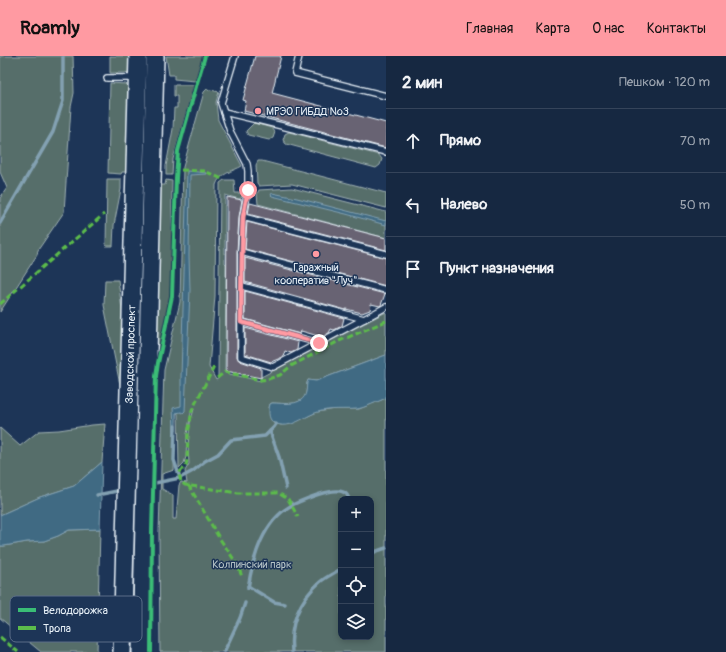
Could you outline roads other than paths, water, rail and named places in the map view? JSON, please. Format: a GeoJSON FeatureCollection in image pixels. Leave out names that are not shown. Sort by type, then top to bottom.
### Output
{"type":"FeatureCollection","features":[{"type":"Feature","properties":{"kind":"main road","name":"Заводской проспект"},"geometry":{"type":"LineString","coordinates":[[124,596],[138,56]]}},
{"type":"Feature","properties":{"kind":"main road","name":"Заводской проспект"},"geometry":{"type":"LineString","coordinates":[[142,612],[155,56]]}},
{"type":"Feature","properties":{"kind":"main road","name":"Заводской проспект"},"geometry":{"type":"LineString","coordinates":[[122,642],[122,652]]}},
{"type":"Feature","properties":{"kind":"main road","name":"Заводской проспект"},"geometry":{"type":"LineString","coordinates":[[141,642],[141,652]]}},
{"type":"Feature","properties":{"kind":"lane"},"geometry":{"type":"LineString","coordinates":[[235,56],[221,103],[230,131],[247,164],[248,190],[243,217],[241,357],[273,367],[386,307]]}},
{"type":"Feature","properties":{"kind":"lane"},"geometry":{"type":"LineString","coordinates":[[299,56],[295,73],[386,96]]}},
{"type":"Feature","properties":{"kind":"lane"},"geometry":{"type":"LineString","coordinates":[[107,78],[137,78]]}},
{"type":"Feature","properties":{"kind":"lane"},"geometry":{"type":"LineString","coordinates":[[224,112],[386,152]]}},
{"type":"Feature","properties":{"kind":"lane"},"geometry":{"type":"LineString","coordinates":[[243,217],[386,254]]}},
{"type":"Feature","properties":{"kind":"lane"},"geometry":{"type":"LineString","coordinates":[[242,252],[386,290]]}},
{"type":"Feature","properties":{"kind":"lane"},"geometry":{"type":"LineString","coordinates":[[242,286],[364,319]]}},
{"type":"Feature","properties":{"kind":"lane"},"geometry":{"type":"LineString","coordinates":[[241,322],[319,343]]}},
{"type":"Feature","properties":{"kind":"water"},"geometry":{"type":"Polygon","coordinates":[[[187,171],[207,174],[190,175],[190,290],[185,411],[183,413],[176,413],[176,430],[174,430],[173,408],[181,406],[187,171]]]}},
{"type":"Feature","properties":{"kind":"water"},"geometry":{"type":"Polygon","coordinates":[[[272,193],[386,221],[386,225],[272,196],[272,193]]]}},
{"type":"Feature","properties":{"kind":"water"},"geometry":{"type":"Polygon","coordinates":[[[386,355],[386,398],[357,409],[318,412],[288,425],[274,423],[270,419],[270,404],[292,403],[301,400],[306,392],[308,380],[316,381],[386,355]]]}},
{"type":"Feature","properties":{"kind":"water"},"geometry":{"type":"Polygon","coordinates":[[[102,462],[100,529],[69,530],[44,541],[0,546],[0,515],[40,497],[74,486],[102,462]]]}},
{"type":"Feature","properties":{"kind":"waterway"},"geometry":{"type":"LineString","coordinates":[[0,223],[53,132],[63,101],[63,56]]}},
{"type":"Feature","properties":{"kind":"waterway"},"geometry":{"type":"LineString","coordinates":[[150,484],[180,478],[218,454],[231,440],[265,436],[276,424]]}},
{"type":"Feature","properties":{"kind":"waterway"},"geometry":{"type":"LineString","coordinates":[[175,426],[174,460],[180,478]]}},
{"type":"Feature","properties":{"kind":"waterway"},"geometry":{"type":"LineString","coordinates":[[270,431],[279,457],[286,488]]}},
{"type":"Feature","properties":{"kind":"waterway"},"geometry":{"type":"LineString","coordinates":[[97,495],[122,490]]}},
{"type":"Feature","properties":{"kind":"waterway"},"geometry":{"type":"LineString","coordinates":[[292,505],[332,491],[344,492],[348,496]]}},
{"type":"Feature","properties":{"kind":"waterway"},"geometry":{"type":"LineString","coordinates":[[248,588],[256,552],[261,541],[274,520],[292,505],[291,503]]}},
{"type":"Feature","properties":{"kind":"waterway"},"geometry":{"type":"LineString","coordinates":[[374,552],[386,548]]}},
{"type":"Feature","properties":{"kind":"waterway"},"geometry":{"type":"LineString","coordinates":[[292,652],[292,632],[301,605],[306,597],[320,582],[338,571]]}},
{"type":"Feature","properties":{"kind":"waterway"},"geometry":{"type":"LineString","coordinates":[[248,586],[274,602],[285,604]]}},
{"type":"Feature","properties":{"kind":"waterway"},"geometry":{"type":"LineString","coordinates":[[224,652],[240,618],[245,603]]}},
{"type":"Feature","properties":{"kind":"place","name":"МРЭО ГИБДД №3"},"geometry":{"type":"Point","coordinates":[258,111]}},
{"type":"Feature","properties":{"kind":"place","name":"Гаражный кооператив \"Луч\""},"geometry":{"type":"Point","coordinates":[316,254]}},
{"type":"Feature","properties":{"kind":"park label","name":"Колпинский парк"},"geometry":{"type":"Point","coordinates":[252,564]}}]}
